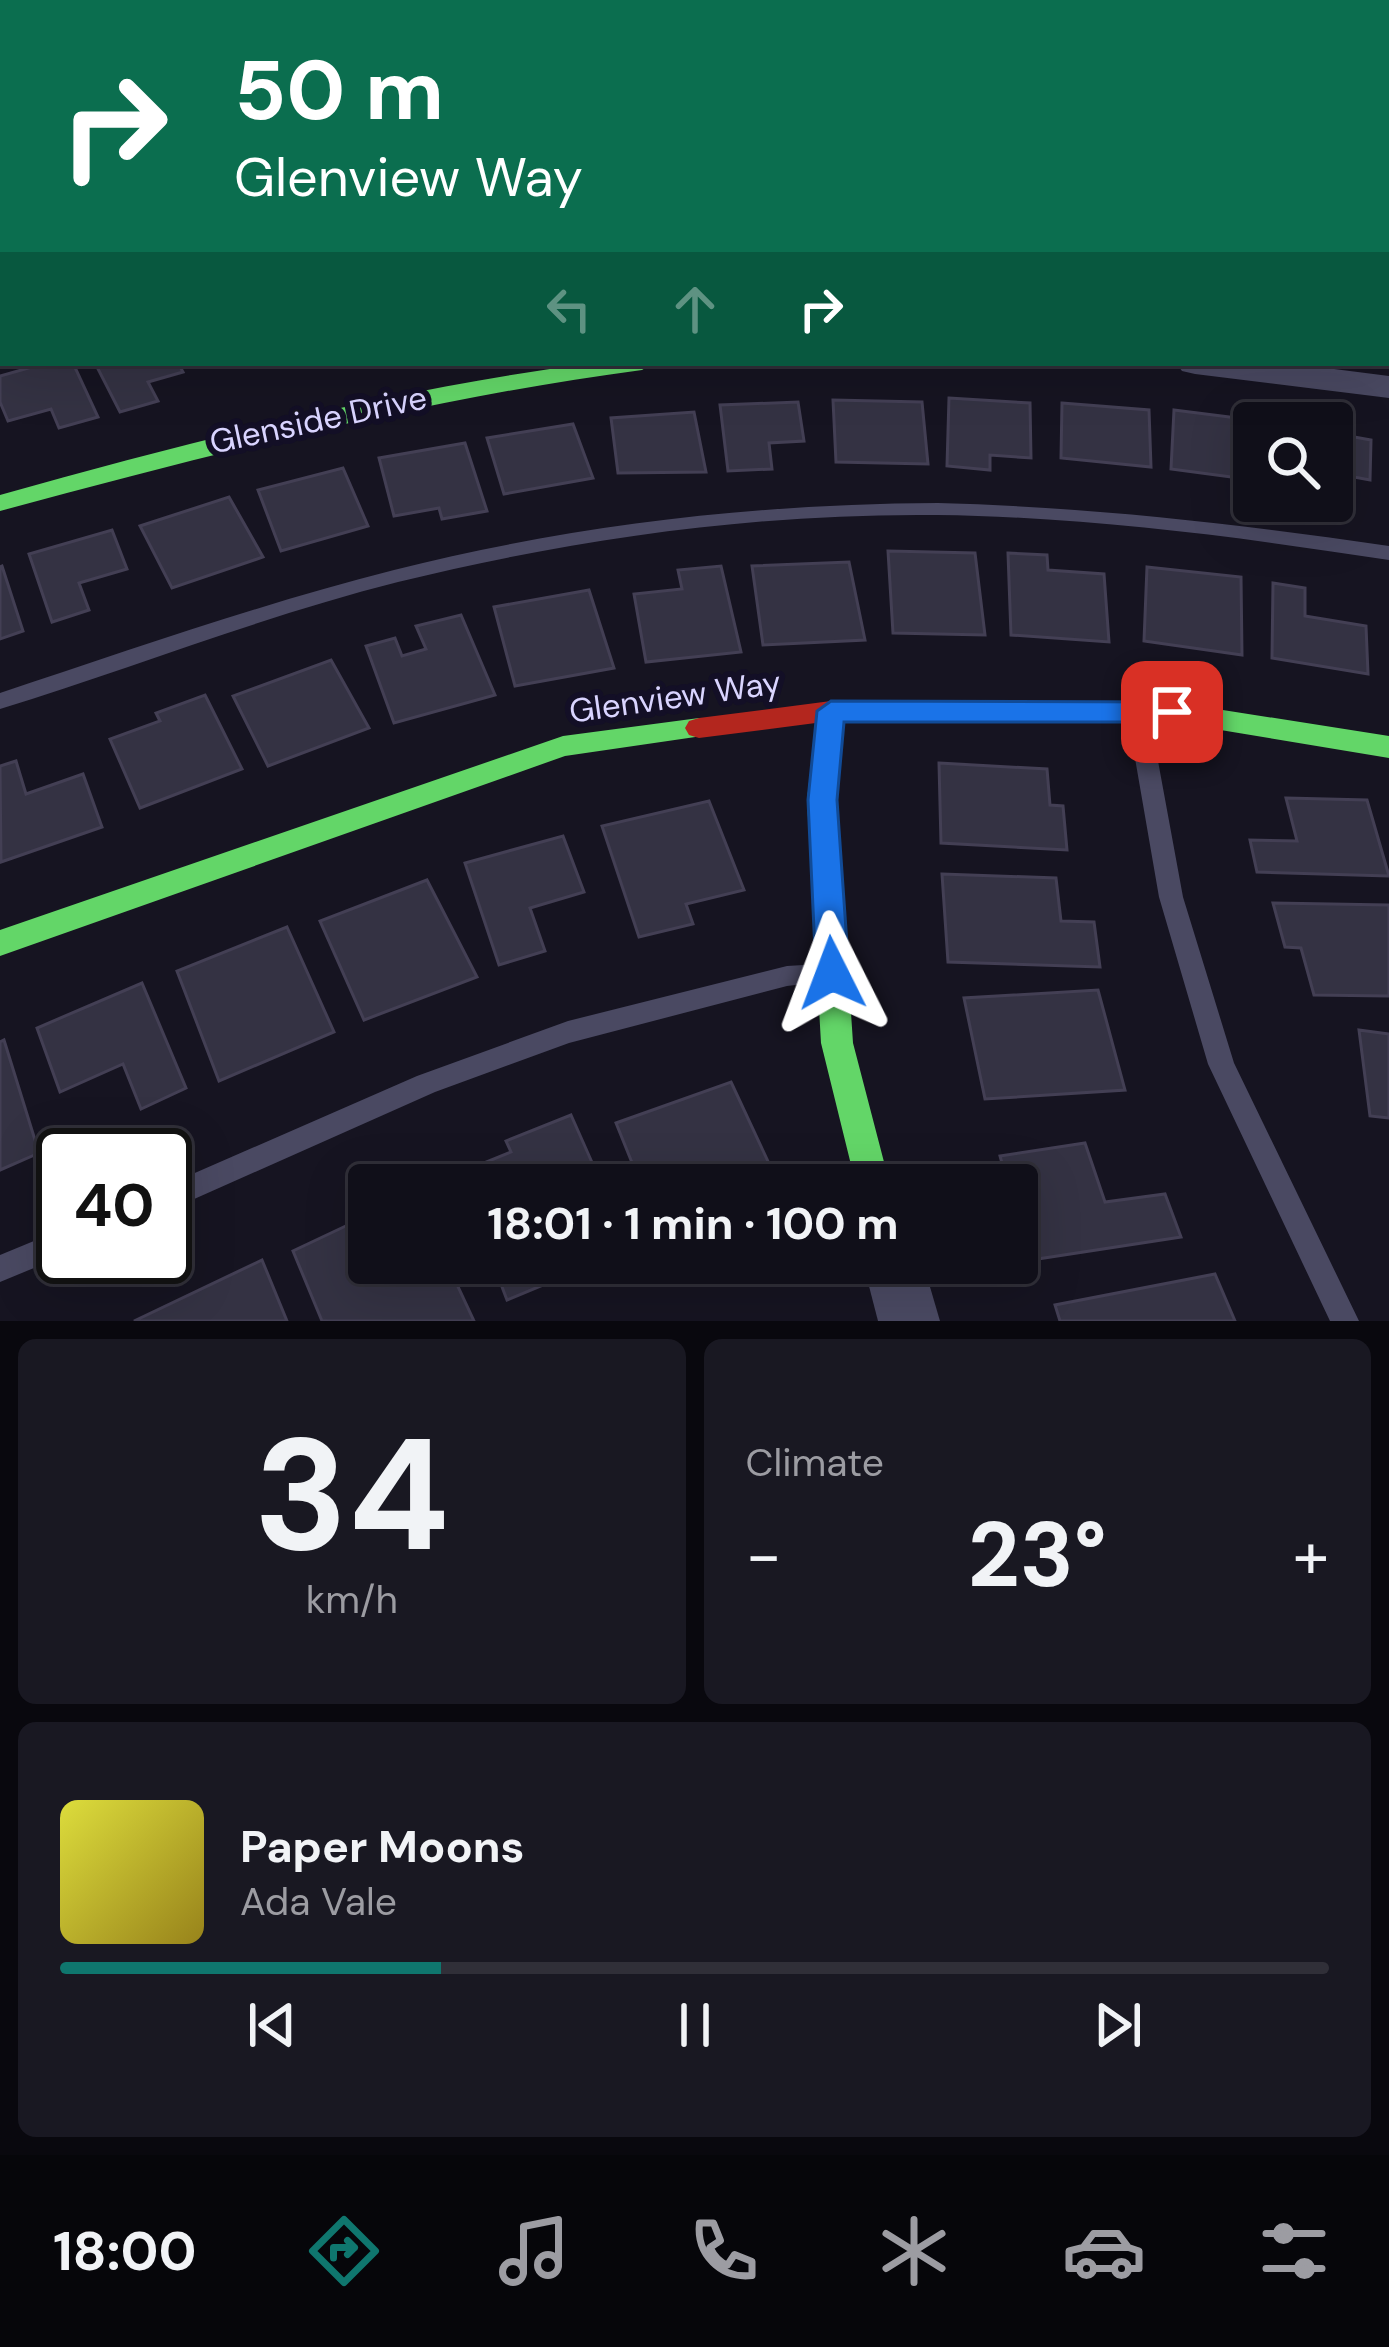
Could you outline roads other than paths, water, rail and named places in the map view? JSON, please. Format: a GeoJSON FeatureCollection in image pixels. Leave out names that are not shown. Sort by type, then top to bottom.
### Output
{"type":"FeatureCollection","features":[{"type":"Feature","properties":{"kind":"street","name":"Glenside Drive"},"geometry":{"type":"LineString","coordinates":[[0,503],[245,432],[535,374],[613,366]]}},
{"type":"Feature","properties":{"kind":"street"},"geometry":{"type":"LineString","coordinates":[[1219,366],[1389,387]]}},
{"type":"Feature","properties":{"kind":"street"},"geometry":{"type":"LineString","coordinates":[[831,711],[822,800],[837,1043],[868,1164]]}},
{"type":"Feature","properties":{"kind":"street","name":"Glenview Way"},"geometry":{"type":"LineString","coordinates":[[0,943],[563,746],[831,711],[1172,712],[1389,747]]}},
{"type":"Feature","properties":{"kind":"lane"},"geometry":{"type":"LineString","coordinates":[[0,701],[286,606],[452,563],[612,535],[749,519],[934,509],[1073,514],[1210,526],[1389,553]]}},
{"type":"Feature","properties":{"kind":"lane"},"geometry":{"type":"LineString","coordinates":[[1138,712],[1172,897],[1221,1064],[1345,1321]]}},
{"type":"Feature","properties":{"kind":"lane"},"geometry":{"type":"LineString","coordinates":[[192,1186],[426,1084],[568,1032],[788,976],[832,973]]}},
{"type":"Feature","properties":{"kind":"lane"},"geometry":{"type":"LineString","coordinates":[[0,1269],[36,1254]]}}]}
